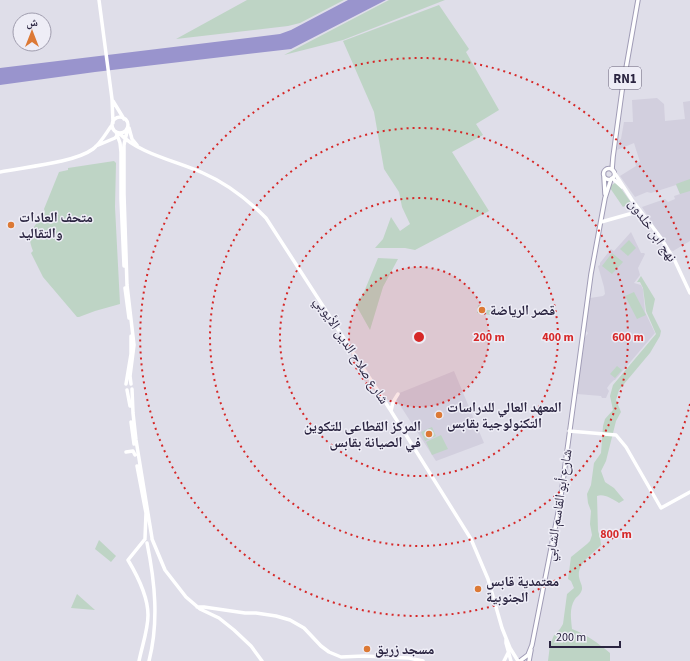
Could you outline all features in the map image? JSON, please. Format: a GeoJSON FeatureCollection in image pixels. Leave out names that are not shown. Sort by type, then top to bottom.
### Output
{"type":"FeatureCollection","features":[{"type":"Feature","properties":{"kind":"main road"},"geometry":{"type":"LineString","coordinates":[[99,0],[112,99],[112,124],[120,143],[121,152],[121,199],[124,260],[131,342],[130,360],[125,387],[129,398],[135,455],[146,513],[146,541],[152,567],[155,616],[153,643],[149,661]]}},
{"type":"Feature","properties":{"kind":"main road","name":"RN1"},"geometry":{"type":"LineString","coordinates":[[612,179],[614,175],[613,157],[622,91],[638,0]]}},
{"type":"Feature","properties":{"kind":"main road"},"geometry":{"type":"LineString","coordinates":[[112,99],[128,126],[132,139],[140,147]]}},
{"type":"Feature","properties":{"kind":"main road"},"geometry":{"type":"LineString","coordinates":[[96,146],[118,118],[124,119]]}},
{"type":"Feature","properties":{"kind":"main road"},"geometry":{"type":"LineString","coordinates":[[0,172],[78,156],[117,134],[124,132],[128,126]]}},
{"type":"Feature","properties":{"kind":"main road"},"geometry":{"type":"LineString","coordinates":[[128,126],[125,139],[124,194],[127,285],[134,345],[130,376],[136,440],[152,539],[165,570],[175,584],[198,607],[219,618],[234,630],[251,646],[262,661]]}},
{"type":"Feature","properties":{"kind":"main road","name":"شارع صلاح الدين الأيوبي"},"geometry":{"type":"LineString","coordinates":[[117,134],[162,158],[196,170],[215,179],[245,200],[266,218],[471,538],[488,579],[511,652],[518,661]]}},
{"type":"Feature","properties":{"kind":"main road","name":"RN1"},"geometry":{"type":"LineString","coordinates":[[604,177],[604,172],[608,169],[613,157]]}},
{"type":"Feature","properties":{"kind":"main road"},"geometry":{"type":"LineString","coordinates":[[608,169],[613,171],[624,189]]}},
{"type":"Feature","properties":{"kind":"main road"},"geometry":{"type":"LineString","coordinates":[[604,177],[607,179],[612,179],[624,189]]}},
{"type":"Feature","properties":{"kind":"main road","name":"شارع أبو القاسم الشابي"},"geometry":{"type":"LineString","coordinates":[[604,177],[605,198]]}},
{"type":"Feature","properties":{"kind":"main road","name":"شارع أبو القاسم الشابي"},"geometry":{"type":"LineString","coordinates":[[529,661],[560,503],[585,314],[605,198],[612,179]]}},
{"type":"Feature","properties":{"kind":"main road","name":"نهج ابن خلدون"},"geometry":{"type":"LineString","coordinates":[[624,189],[661,238],[671,254],[690,293]]}},
{"type":"Feature","properties":{"kind":"main road"},"geometry":{"type":"LineString","coordinates":[[601,222],[640,210]]}},
{"type":"Feature","properties":{"kind":"main road"},"geometry":{"type":"LineString","coordinates":[[126,384],[131,384]]}},
{"type":"Feature","properties":{"kind":"main road"},"geometry":{"type":"LineString","coordinates":[[127,390],[132,389]]}},
{"type":"Feature","properties":{"kind":"main road"},"geometry":{"type":"LineString","coordinates":[[391,411],[392,402],[398,394]]}},
{"type":"Feature","properties":{"kind":"main road"},"geometry":{"type":"LineString","coordinates":[[569,431],[616,435],[626,447],[661,508],[690,492]]}},
{"type":"Feature","properties":{"kind":"main road"},"geometry":{"type":"LineString","coordinates":[[126,452],[132,451],[135,455]]}},
{"type":"Feature","properties":{"kind":"main road"},"geometry":{"type":"LineString","coordinates":[[139,661],[148,613],[143,593],[134,569],[128,560],[149,536],[152,539]]}},
{"type":"Feature","properties":{"kind":"main road"},"geometry":{"type":"LineString","coordinates":[[146,541],[151,542],[152,539]]}},
{"type":"Feature","properties":{"kind":"main road"},"geometry":{"type":"LineString","coordinates":[[146,541],[157,553]]}},
{"type":"Feature","properties":{"kind":"main road"},"geometry":{"type":"LineString","coordinates":[[198,607],[279,616],[304,628],[321,646],[329,652],[341,657],[364,656],[409,658],[423,661]]}},
{"type":"Feature","properties":{"kind":"main road","name":"شارع صلاح الدين الأيوبي"},"geometry":{"type":"LineString","coordinates":[[506,638],[511,661]]}},
{"type":"Feature","properties":{"kind":"main road","name":"شارع أبو القاسم الشابي"},"geometry":{"type":"LineString","coordinates":[[518,661],[528,655],[532,645]]}},
{"type":"Feature","properties":{"kind":"main road"},"geometry":{"type":"LineString","coordinates":[[504,661],[508,656],[508,652]]}},
{"type":"Feature","properties":{"kind":"shaded area"},"geometry":{"type":"Polygon","coordinates":[[[348,0],[386,0],[291,49],[95,72],[0,85],[0,68],[280,34],[291,30],[348,0]]]}},
{"type":"Feature","properties":{"kind":"shaded area"},"geometry":{"type":"Polygon","coordinates":[[[657,98],[664,104],[665,121],[685,119],[683,102],[690,101],[690,241],[673,251],[670,250],[642,207],[665,199],[668,202],[675,199],[674,196],[680,194],[676,185],[651,193],[647,192],[635,197],[620,176],[636,166],[635,163],[640,162],[634,143],[617,150],[618,141],[621,139],[624,122],[633,122],[632,100],[657,98]]]}},
{"type":"Feature","properties":{"kind":"shaded area"},"geometry":{"type":"Polygon","coordinates":[[[631,232],[641,253],[645,254],[638,268],[640,275],[634,283],[641,285],[643,289],[645,312],[655,333],[610,384],[607,388],[609,391],[606,398],[602,398],[601,396],[577,394],[584,339],[588,333],[585,330],[590,298],[603,296],[605,294],[598,266],[611,249],[614,251],[631,232]]]}},
{"type":"Feature","properties":{"kind":"shaded area","name":"المعهد العالي للدراسات التكنولوجية بقابس"},"geometry":{"type":"Polygon","coordinates":[[[454,371],[484,443],[436,461],[396,399],[397,394],[454,371]]]}},
{"type":"Feature","properties":{"kind":"green space"},"geometry":{"type":"Polygon","coordinates":[[[247,0],[344,0],[300,23],[288,26],[176,39],[247,0]]]}},
{"type":"Feature","properties":{"kind":"green space"},"geometry":{"type":"Polygon","coordinates":[[[389,0],[445,0],[343,40],[284,55],[389,0]]]}},
{"type":"Feature","properties":{"kind":"green space"},"geometry":{"type":"Polygon","coordinates":[[[439,5],[469,49],[466,52],[499,110],[476,124],[483,135],[452,152],[489,211],[415,250],[405,248],[375,248],[383,239],[391,217],[400,231],[410,224],[402,207],[399,192],[384,169],[374,112],[343,41],[439,5]]]}},
{"type":"Feature","properties":{"kind":"green space"},"geometry":{"type":"Polygon","coordinates":[[[114,161],[116,163],[115,207],[120,304],[77,317],[43,277],[31,253],[33,251],[30,236],[42,214],[45,212],[44,209],[59,172],[68,170],[68,168],[114,161]]]}},
{"type":"Feature","properties":{"kind":"green space"},"geometry":{"type":"Polygon","coordinates":[[[690,179],[690,191],[680,194],[676,184],[690,179]]]}},
{"type":"Feature","properties":{"kind":"green space"},"geometry":{"type":"Polygon","coordinates":[[[617,183],[630,201],[630,203],[623,207],[610,188],[610,186],[617,183]]]}},
{"type":"Feature","properties":{"kind":"green space"},"geometry":{"type":"Polygon","coordinates":[[[629,240],[636,248],[628,256],[620,249],[629,240]]]}},
{"type":"Feature","properties":{"kind":"green space"},"geometry":{"type":"Polygon","coordinates":[[[612,253],[623,262],[612,274],[602,266],[612,253]]]}},
{"type":"Feature","properties":{"kind":"green space"},"geometry":{"type":"Polygon","coordinates":[[[378,258],[398,259],[383,287],[370,330],[356,305],[364,292],[378,258]]]}},
{"type":"Feature","properties":{"kind":"green space"},"geometry":{"type":"Polygon","coordinates":[[[641,276],[655,299],[652,313],[661,331],[660,336],[650,353],[619,390],[616,400],[621,412],[616,421],[606,461],[601,471],[605,482],[614,488],[624,500],[619,503],[605,496],[597,496],[598,531],[601,545],[580,567],[579,577],[582,590],[573,602],[571,610],[572,629],[583,634],[610,653],[610,661],[548,661],[550,645],[554,635],[563,624],[567,594],[574,588],[571,581],[568,579],[571,557],[590,541],[592,535],[590,524],[591,511],[587,494],[591,485],[594,463],[601,453],[605,419],[613,410],[610,396],[613,385],[656,334],[646,311],[643,288],[640,282],[637,282],[641,276]]]}},
{"type":"Feature","properties":{"kind":"green space"},"geometry":{"type":"Polygon","coordinates":[[[634,292],[646,315],[637,319],[625,296],[634,292]]]}},
{"type":"Feature","properties":{"kind":"green space","name":"قصر الرياضة"},"geometry":{"type":"Polygon","coordinates":[[[478,305],[485,306],[485,310],[491,310],[490,315],[477,313],[478,305]]]}},
{"type":"Feature","properties":{"kind":"green space"},"geometry":{"type":"Polygon","coordinates":[[[617,366],[622,370],[615,378],[610,374],[617,366]]]}},
{"type":"Feature","properties":{"kind":"green space","name":"المركز القطاعى للتكوين في الصيانة بقابس"},"geometry":{"type":"Polygon","coordinates":[[[432,427],[436,436],[425,441],[421,432],[432,427]]]}},
{"type":"Feature","properties":{"kind":"green space"},"geometry":{"type":"Polygon","coordinates":[[[441,435],[448,449],[432,455],[426,442],[441,435]]]}},
{"type":"Feature","properties":{"kind":"green space"},"geometry":{"type":"Polygon","coordinates":[[[99,540],[116,556],[111,562],[95,549],[99,540]]]}},
{"type":"Feature","properties":{"kind":"green space"},"geometry":{"type":"Polygon","coordinates":[[[77,594],[95,610],[71,608],[77,594]]]}},
{"type":"Feature","properties":{"kind":"place","name":"متحف العادات والتقاليد"},"geometry":{"type":"Point","coordinates":[11,225]}},
{"type":"Feature","properties":{"kind":"place","name":"قصر الرياضة"},"geometry":{"type":"Point","coordinates":[482,310]}},
{"type":"Feature","properties":{"kind":"place","name":"المعهد العالي للدراسات التكنولوجية بقابس"},"geometry":{"type":"Point","coordinates":[439,415]}},
{"type":"Feature","properties":{"kind":"place","name":"المركز القطاعى للتكوين في الصيانة بقابس"},"geometry":{"type":"Point","coordinates":[429,434]}},
{"type":"Feature","properties":{"kind":"place","name":"معتمدية قابس الجنوبية"},"geometry":{"type":"Point","coordinates":[478,589]}},
{"type":"Feature","properties":{"kind":"place","name":"مسجد زريق"},"geometry":{"type":"Point","coordinates":[367,649]}}]}
